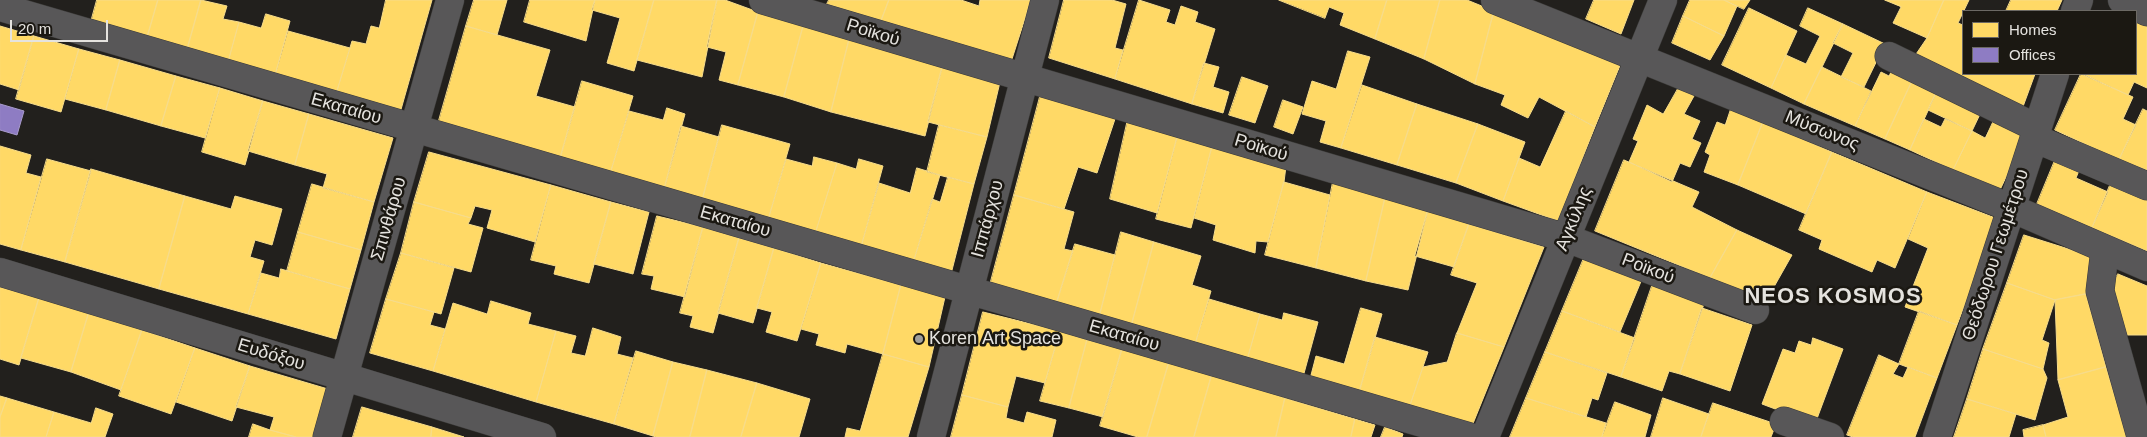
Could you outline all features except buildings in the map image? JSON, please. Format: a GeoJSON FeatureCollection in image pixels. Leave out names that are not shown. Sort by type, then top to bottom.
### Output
{"type":"FeatureCollection","features":[{"type":"Feature","properties":{"kind":"street","name":"Σπινθάρου"},"geometry":{"type":"LineString","coordinates":[[327,437],[450,0]]}},
{"type":"Feature","properties":{"kind":"street","name":"Ροϊκού"},"geometry":{"type":"LineString","coordinates":[[764,0],[1566,238],[1755,310]]}},
{"type":"Feature","properties":{"kind":"street","name":"Ιππάρχου"},"geometry":{"type":"LineString","coordinates":[[931,437],[1045,0]]}},
{"type":"Feature","properties":{"kind":"street","name":"Μύσωνος"},"geometry":{"type":"LineString","coordinates":[[1495,0],[2011,208],[2147,267]]}},
{"type":"Feature","properties":{"kind":"street","name":"Αγκύλης"},"geometry":{"type":"LineString","coordinates":[[1485,437],[1663,0]]}},
{"type":"Feature","properties":{"kind":"street"},"geometry":{"type":"LineString","coordinates":[[2122,0],[2147,12]]}},
{"type":"Feature","properties":{"kind":"street","name":"Εκαταίου"},"geometry":{"type":"LineString","coordinates":[[0,7],[1470,437]]}},
{"type":"Feature","properties":{"kind":"street"},"geometry":{"type":"LineString","coordinates":[[1889,56],[2036,133],[2147,186]]}},
{"type":"Feature","properties":{"kind":"street","name":"Θεόδωρου Γεωμέτρου"},"geometry":{"type":"LineString","coordinates":[[1937,437],[2055,75]]}},
{"type":"Feature","properties":{"kind":"street"},"geometry":{"type":"LineString","coordinates":[[2105,250],[2100,291],[2141,437]]}},
{"type":"Feature","properties":{"kind":"street","name":"Ευδόξου"},"geometry":{"type":"LineString","coordinates":[[0,272],[542,437]]}},
{"type":"Feature","properties":{"kind":"street"},"geometry":{"type":"LineString","coordinates":[[1784,421],[1830,437]]}},
{"type":"Feature","properties":{"kind":"place","name":"Koren Art Space"},"geometry":{"type":"Point","coordinates":[919,339]}},
{"type":"Feature","properties":{"kind":"district","name":"NEOS KOSMOS"},"geometry":{"type":"Point","coordinates":[1833,297]}}]}
